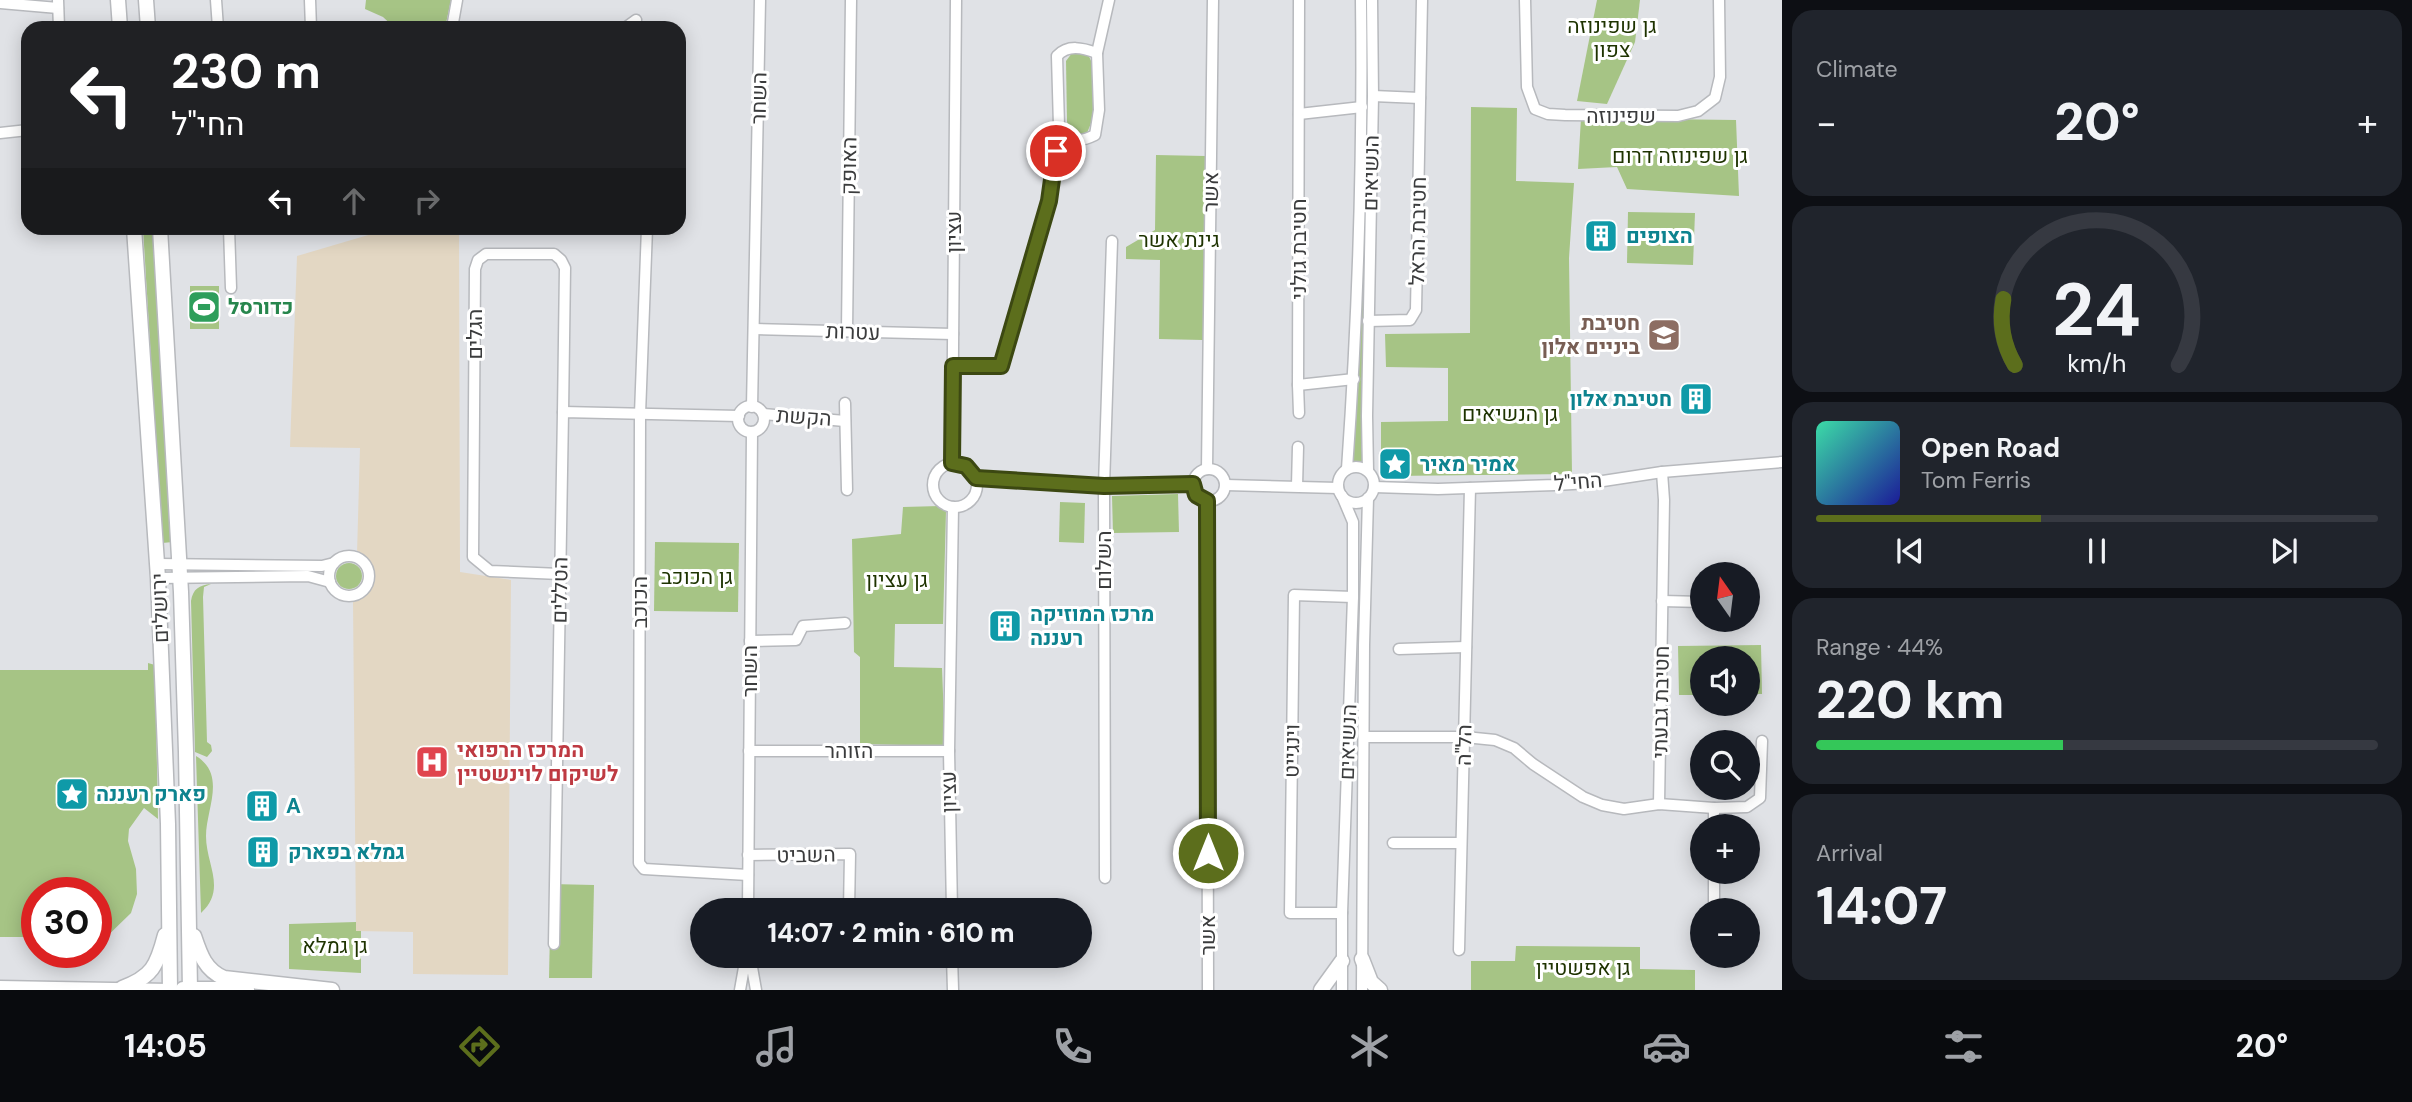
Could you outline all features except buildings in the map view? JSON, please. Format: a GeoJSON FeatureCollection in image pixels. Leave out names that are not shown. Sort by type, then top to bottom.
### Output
{"type":"FeatureCollection","features":[{"type":"Feature","properties":{"kind":"main road"},"geometry":{"type":"LineString","coordinates":[[118,0],[120,21]]}},
{"type":"Feature","properties":{"kind":"main road"},"geometry":{"type":"LineString","coordinates":[[146,0],[148,21]]}},
{"type":"Feature","properties":{"kind":"main road","name":"ירושלים"},"geometry":{"type":"LineString","coordinates":[[134,235],[158,571],[170,989]]}},
{"type":"Feature","properties":{"kind":"main road","name":"ירושלים"},"geometry":{"type":"LineString","coordinates":[[160,235],[180,570],[190,989]]}},
{"type":"Feature","properties":{"kind":"main road"},"geometry":{"type":"LineString","coordinates":[[189,915],[200,954],[210,970],[217,975],[233,980],[332,990]]}},
{"type":"Feature","properties":{"kind":"main road"},"geometry":{"type":"LineString","coordinates":[[122,988],[141,981],[154,967],[170,917]]}},
{"type":"Feature","properties":{"kind":"main road"},"geometry":{"type":"LineString","coordinates":[[1362,959],[1371,982],[1380,990]]}},
{"type":"Feature","properties":{"kind":"main road"},"geometry":{"type":"LineString","coordinates":[[1321,990],[1342,961]]}},
{"type":"Feature","properties":{"kind":"main road"},"geometry":{"type":"LineString","coordinates":[[170,989],[308,990]]}},
{"type":"Feature","properties":{"kind":"street"},"geometry":{"type":"LineString","coordinates":[[216,0],[218,21]]}},
{"type":"Feature","properties":{"kind":"street"},"geometry":{"type":"LineString","coordinates":[[310,0],[311,21]]}},
{"type":"Feature","properties":{"kind":"street"},"geometry":{"type":"LineString","coordinates":[[453,21],[457,0]]}},
{"type":"Feature","properties":{"kind":"street","name":"השחר"},"geometry":{"type":"LineString","coordinates":[[752,407],[760,0]]}},
{"type":"Feature","properties":{"kind":"street","name":"האופק"},"geometry":{"type":"LineString","coordinates":[[847,331],[851,0]]}},
{"type":"Feature","properties":{"kind":"street","name":"עציון"},"geometry":{"type":"LineString","coordinates":[[952,463],[956,0]]}},
{"type":"Feature","properties":{"kind":"street"},"geometry":{"type":"LineString","coordinates":[[1059,126],[1073,139],[1084,140],[1096,135],[1099,110],[1097,53],[1109,0]]}},
{"type":"Feature","properties":{"kind":"street","name":"אשר"},"geometry":{"type":"LineString","coordinates":[[1207,469],[1213,0]]}},
{"type":"Feature","properties":{"kind":"street","name":"חטיבת גולני"},"geometry":{"type":"LineString","coordinates":[[1299,0],[1299,413]]}},
{"type":"Feature","properties":{"kind":"street","name":"הנשיאים"},"geometry":{"type":"LineString","coordinates":[[1347,469],[1353,379],[1362,107],[1361,0]]}},
{"type":"Feature","properties":{"kind":"street","name":"הנשיאים"},"geometry":{"type":"LineString","coordinates":[[1368,471],[1366,439],[1373,96],[1372,0]]}},
{"type":"Feature","properties":{"kind":"street","name":"חטיבת הראל"},"geometry":{"type":"LineString","coordinates":[[1368,321],[1410,320],[1416,310],[1422,0]]}},
{"type":"Feature","properties":{"kind":"street","name":"שפינוזה"},"geometry":{"type":"LineString","coordinates":[[1525,0],[1527,87],[1535,109],[1548,114],[1564,115],[1678,116],[1698,111],[1715,98],[1720,77],[1719,0]]}},
{"type":"Feature","properties":{"kind":"street"},"geometry":{"type":"LineString","coordinates":[[0,3],[58,4]]}},
{"type":"Feature","properties":{"kind":"street"},"geometry":{"type":"LineString","coordinates":[[953,366],[1001,366],[1049,201],[1059,126],[1057,56],[1063,50],[1075,48],[1097,53]]}},
{"type":"Feature","properties":{"kind":"street"},"geometry":{"type":"LineString","coordinates":[[1373,96],[1420,98]]}},
{"type":"Feature","properties":{"kind":"street"},"geometry":{"type":"LineString","coordinates":[[1299,114],[1362,107]]}},
{"type":"Feature","properties":{"kind":"street"},"geometry":{"type":"LineString","coordinates":[[0,133],[21,131]]}},
{"type":"Feature","properties":{"kind":"street"},"geometry":{"type":"LineString","coordinates":[[229,235],[231,288]]}},
{"type":"Feature","properties":{"kind":"street","name":"הכוכב"},"geometry":{"type":"LineString","coordinates":[[647,235],[640,414],[639,863],[644,869],[748,876]]}},
{"type":"Feature","properties":{"kind":"street","name":"השלום"},"geometry":{"type":"LineString","coordinates":[[1105,878],[1104,486],[1112,241]]}},
{"type":"Feature","properties":{"kind":"street","name":"הגלים"},"geometry":{"type":"LineString","coordinates":[[560,574],[490,571],[473,557],[475,270],[478,260],[486,254],[554,254],[565,268],[563,412]]}},
{"type":"Feature","properties":{"kind":"street","name":"עטרות"},"geometry":{"type":"LineString","coordinates":[[754,329],[953,334]]}},
{"type":"Feature","properties":{"kind":"street"},"geometry":{"type":"LineString","coordinates":[[1298,385],[1353,379]]}},
{"type":"Feature","properties":{"kind":"street","name":"הקשת"},"geometry":{"type":"LineString","coordinates":[[845,403],[847,489]]}},
{"type":"Feature","properties":{"kind":"street"},"geometry":{"type":"LineString","coordinates":[[745,408],[758,409],[763,414],[762,425],[752,432],[743,429],[739,416],[745,408]]}},
{"type":"Feature","properties":{"kind":"street"},"geometry":{"type":"LineString","coordinates":[[563,412],[739,416]]}},
{"type":"Feature","properties":{"kind":"street","name":"הטללים"},"geometry":{"type":"LineString","coordinates":[[554,944],[563,412]]}},
{"type":"Feature","properties":{"kind":"street","name":"הקשת"},"geometry":{"type":"LineString","coordinates":[[763,414],[845,421]]}},
{"type":"Feature","properties":{"kind":"street","name":"השחר"},"geometry":{"type":"LineString","coordinates":[[748,898],[752,432]]}},
{"type":"Feature","properties":{"kind":"street"},"geometry":{"type":"LineString","coordinates":[[1297,486],[1298,447]]}},
{"type":"Feature","properties":{"kind":"street","name":"החי\"ל"},"geometry":{"type":"LineString","coordinates":[[1374,486],[1470,488],[1590,482],[1662,472],[1782,462]]}},
{"type":"Feature","properties":{"kind":"street"},"geometry":{"type":"LineString","coordinates":[[952,463],[966,466],[976,478],[973,497],[961,506],[953,507],[937,497],[933,483],[939,471],[952,463]]}},
{"type":"Feature","properties":{"kind":"street"},"geometry":{"type":"LineString","coordinates":[[1226,485],[1297,486],[1340,492],[1355,503],[1368,498],[1374,486],[1373,478],[1362,468],[1347,469],[1342,474],[1340,492]]}},
{"type":"Feature","properties":{"kind":"street"},"geometry":{"type":"LineString","coordinates":[[1207,469],[1222,474],[1226,485],[1222,495],[1213,501],[1196,495],[1193,484],[1196,475],[1207,469]]}},
{"type":"Feature","properties":{"kind":"street","name":"חטיבת גבעתי"},"geometry":{"type":"LineString","coordinates":[[1659,804],[1664,500],[1662,472]]}},
{"type":"Feature","properties":{"kind":"street"},"geometry":{"type":"LineString","coordinates":[[976,478],[1104,486],[1193,484]]}},
{"type":"Feature","properties":{"kind":"street","name":"הל\"ה"},"geometry":{"type":"LineString","coordinates":[[1459,950],[1470,488]]}},
{"type":"Feature","properties":{"kind":"street","name":"הנשיאים"},"geometry":{"type":"LineString","coordinates":[[1340,492],[1353,522],[1342,990]]}},
{"type":"Feature","properties":{"kind":"street","name":"הנשיאים"},"geometry":{"type":"LineString","coordinates":[[1362,990],[1368,498]]}},
{"type":"Feature","properties":{"kind":"street","name":"אשר"},"geometry":{"type":"LineString","coordinates":[[1207,501],[1208,990]]}},
{"type":"Feature","properties":{"kind":"street","name":"עציון"},"geometry":{"type":"LineString","coordinates":[[951,898],[948,751],[953,507]]}},
{"type":"Feature","properties":{"kind":"street"},"geometry":{"type":"LineString","coordinates":[[158,571],[322,566],[345,556],[359,558],[368,568],[369,582],[360,593],[348,596],[337,592],[330,582],[330,570],[334,563]]}},
{"type":"Feature","properties":{"kind":"street"},"geometry":{"type":"LineString","coordinates":[[180,570],[308,576],[330,582]]}},
{"type":"Feature","properties":{"kind":"street","name":"וינגייט"},"geometry":{"type":"LineString","coordinates":[[1342,913],[1290,914],[1294,595],[1353,597]]}},
{"type":"Feature","properties":{"kind":"street"},"geometry":{"type":"LineString","coordinates":[[1662,601],[1690,602]]}},
{"type":"Feature","properties":{"kind":"street"},"geometry":{"type":"LineString","coordinates":[[750,640],[796,640],[803,626],[845,623]]}},
{"type":"Feature","properties":{"kind":"street"},"geometry":{"type":"LineString","coordinates":[[1399,649],[1466,647]]}},
{"type":"Feature","properties":{"kind":"street"},"geometry":{"type":"LineString","coordinates":[[1364,737],[1465,737],[1495,740],[1514,748],[1567,788],[1602,805],[1624,809],[1659,804],[1714,808],[1747,807],[1760,799],[1762,741]]}},
{"type":"Feature","properties":{"kind":"street","name":"הזוהר"},"geometry":{"type":"LineString","coordinates":[[749,751],[948,751]]}},
{"type":"Feature","properties":{"kind":"street"},"geometry":{"type":"LineString","coordinates":[[1714,808],[1714,814]]}},
{"type":"Feature","properties":{"kind":"street"},"geometry":{"type":"LineString","coordinates":[[1393,843],[1461,843]]}},
{"type":"Feature","properties":{"kind":"street","name":"השביט"},"geometry":{"type":"LineString","coordinates":[[748,855],[850,854],[849,898]]}},
{"type":"Feature","properties":{"kind":"street"},"geometry":{"type":"LineString","coordinates":[[740,990],[745,968]]}},
{"type":"Feature","properties":{"kind":"street"},"geometry":{"type":"LineString","coordinates":[[751,968],[756,990]]}},
{"type":"Feature","properties":{"kind":"street"},"geometry":{"type":"LineString","coordinates":[[952,968],[953,990]]}},
{"type":"Feature","properties":{"kind":"street"},"geometry":{"type":"LineString","coordinates":[[0,986],[170,989]]}},
{"type":"Feature","properties":{"kind":"shaded area","name":"המרכז הרפואי לשיקום לוינשטיין"},"geometry":{"type":"Polygon","coordinates":[[[368,235],[459,235],[460,572],[511,580],[508,975],[413,974],[413,932],[356,931],[353,601],[370,583],[373,571],[365,556],[357,554],[360,448],[290,447],[297,256],[368,235]]]}},
{"type":"Feature","properties":{"kind":"green space"},"geometry":{"type":"Polygon","coordinates":[[[366,0],[451,0],[446,21],[387,21],[365,9],[366,0]]]}},
{"type":"Feature","properties":{"kind":"green space"},"geometry":{"type":"Polygon","coordinates":[[[1364,0],[1369,0],[1370,98],[1361,445],[1363,463],[1350,462],[1364,0]]]}},
{"type":"Feature","properties":{"kind":"green space","name":"גן שפינוזה צפון"},"geometry":{"type":"Polygon","coordinates":[[[1597,0],[1640,0],[1635,42],[1607,104],[1577,101],[1597,0]]]}},
{"type":"Feature","properties":{"kind":"green space"},"geometry":{"type":"Polygon","coordinates":[[[1087,52],[1092,63],[1094,116],[1087,133],[1074,134],[1067,122],[1066,61],[1072,53],[1087,52]]]}},
{"type":"Feature","properties":{"kind":"green space","name":"גן הנשיאים"},"geometry":{"type":"Polygon","coordinates":[[[1471,107],[1517,108],[1516,181],[1574,183],[1569,258],[1572,474],[1392,476],[1381,468],[1381,422],[1448,421],[1448,368],[1386,367],[1385,334],[1470,333],[1471,107]]]}},
{"type":"Feature","properties":{"kind":"green space","name":"גן שפינוזה דרום"},"geometry":{"type":"Polygon","coordinates":[[[1581,118],[1736,120],[1739,196],[1627,189],[1617,167],[1578,169],[1581,118]]]}},
{"type":"Feature","properties":{"kind":"green space","name":"גינת אשר"},"geometry":{"type":"Polygon","coordinates":[[[1156,155],[1206,156],[1203,340],[1159,339],[1160,260],[1126,259],[1126,247],[1155,230],[1156,155]]]}},
{"type":"Feature","properties":{"kind":"green space"},"geometry":{"type":"Polygon","coordinates":[[[1628,212],[1695,213],[1693,265],[1627,263],[1628,212]]]}},
{"type":"Feature","properties":{"kind":"green space"},"geometry":{"type":"Polygon","coordinates":[[[143,235],[154,235],[173,542],[162,543],[143,235]]]}},
{"type":"Feature","properties":{"kind":"green space","name":"כדורסל"},"geometry":{"type":"Polygon","coordinates":[[[190,286],[219,286],[219,329],[190,329],[190,286]]]}},
{"type":"Feature","properties":{"kind":"green space"},"geometry":{"type":"Polygon","coordinates":[[[1178,494],[1179,532],[1113,533],[1112,496],[1178,494]]]}},
{"type":"Feature","properties":{"kind":"green space"},"geometry":{"type":"Polygon","coordinates":[[[1060,502],[1085,503],[1084,543],[1059,542],[1060,502]]]}},
{"type":"Feature","properties":{"kind":"green space","name":"גן עציון"},"geometry":{"type":"Polygon","coordinates":[[[940,506],[946,511],[943,624],[895,624],[894,667],[942,668],[945,746],[860,744],[860,657],[854,652],[852,539],[901,534],[903,507],[940,506]]]}},
{"type":"Feature","properties":{"kind":"green space","name":"גן הכוכב"},"geometry":{"type":"Polygon","coordinates":[[[655,542],[739,543],[738,612],[654,611],[655,542]]]}},
{"type":"Feature","properties":{"kind":"green space"},"geometry":{"type":"Polygon","coordinates":[[[349,563],[358,567],[362,576],[358,585],[349,589],[340,585],[336,576],[340,567],[349,563]]]}},
{"type":"Feature","properties":{"kind":"green space"},"geometry":{"type":"Polygon","coordinates":[[[211,584],[204,587],[203,597],[207,742],[212,751],[207,757],[195,752],[191,601],[197,588],[211,584]]]}},
{"type":"Feature","properties":{"kind":"green space"},"geometry":{"type":"Polygon","coordinates":[[[1761,645],[1762,694],[1760,646],[1690,646],[1690,695],[1679,695],[1678,646],[1761,645]]]}},
{"type":"Feature","properties":{"kind":"green space","name":"פארק רעננה"},"geometry":{"type":"Polygon","coordinates":[[[148,663],[155,665],[158,819],[144,808],[129,829],[128,841],[136,869],[137,894],[131,913],[112,931],[112,877],[21,877],[21,937],[0,937],[0,670],[148,670],[148,663]]]}},
{"type":"Feature","properties":{"kind":"green space"},"geometry":{"type":"Polygon","coordinates":[[[196,756],[211,773],[213,783],[206,836],[214,886],[209,904],[201,913],[196,756]]]}},
{"type":"Feature","properties":{"kind":"green space"},"geometry":{"type":"Polygon","coordinates":[[[551,884],[594,885],[592,978],[549,978],[551,884]]]}},
{"type":"Feature","properties":{"kind":"green space","name":"גן גמלא"},"geometry":{"type":"Polygon","coordinates":[[[356,922],[356,931],[361,931],[361,973],[289,969],[289,924],[356,922]]]}},
{"type":"Feature","properties":{"kind":"green space","name":"גן אפשטיין"},"geometry":{"type":"Polygon","coordinates":[[[1516,946],[1640,947],[1640,969],[1695,970],[1695,990],[1471,990],[1471,961],[1515,961],[1516,946]]]}},
{"type":"Feature","properties":{"kind":"place","name":"הצופים"},"geometry":{"type":"Point","coordinates":[1601,236]}},
{"type":"Feature","properties":{"kind":"place","name":"כדורסל"},"geometry":{"type":"Point","coordinates":[204,307]}},
{"type":"Feature","properties":{"kind":"place","name":"חטיבת ביניים אלון"},"geometry":{"type":"Point","coordinates":[1664,335]}},
{"type":"Feature","properties":{"kind":"place","name":"חטיבת אלון"},"geometry":{"type":"Point","coordinates":[1696,399]}},
{"type":"Feature","properties":{"kind":"place","name":"אמיר מאיר"},"geometry":{"type":"Point","coordinates":[1395,464]}},
{"type":"Feature","properties":{"kind":"place","name":"מרכז המוזיקה רעננה"},"geometry":{"type":"Point","coordinates":[1005,626]}},
{"type":"Feature","properties":{"kind":"place","name":"המרכז הרפואי לשיקום לוינשטיין"},"geometry":{"type":"Point","coordinates":[432,762]}},
{"type":"Feature","properties":{"kind":"place","name":"פארק רעננה"},"geometry":{"type":"Point","coordinates":[72,794]}},
{"type":"Feature","properties":{"kind":"place","name":"A"},"geometry":{"type":"Point","coordinates":[262,806]}},
{"type":"Feature","properties":{"kind":"place","name":"גמלא בפארק"},"geometry":{"type":"Point","coordinates":[263,852]}},
{"type":"Feature","properties":{"kind":"route"},"geometry":{"type":"LineString","coordinates":[[1056,151],[1049,201],[1001,366],[953,366],[952,463],[966,466],[976,478],[1104,486],[1193,484],[1196,495],[1207,501],[1208,853]]}}]}
